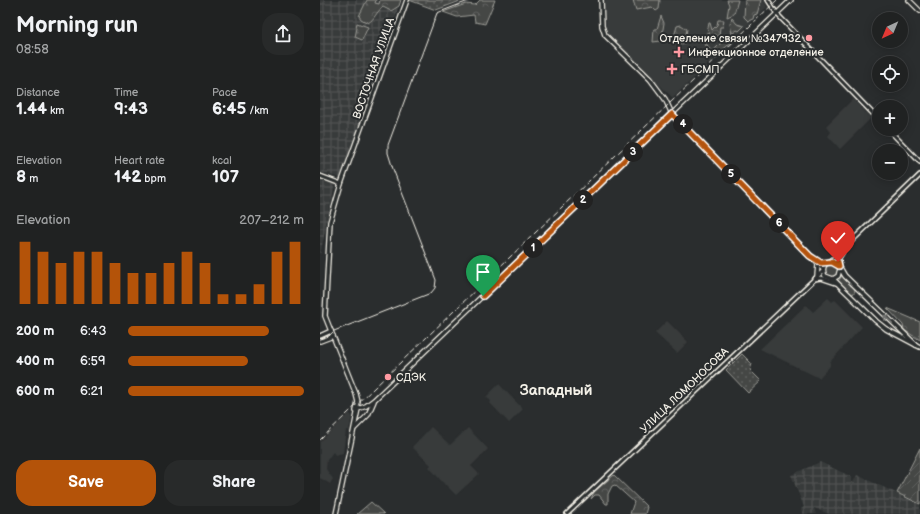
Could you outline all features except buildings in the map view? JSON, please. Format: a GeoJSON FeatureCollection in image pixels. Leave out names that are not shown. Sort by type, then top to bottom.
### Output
{"type":"FeatureCollection","features":[{"type":"Feature","properties":{"kind":"main road","name":"ВОСТОЧНАЯ УЛИЦА"},"geometry":{"type":"LineString","coordinates":[[358,402],[325,314],[330,222],[356,143],[407,0]]}},
{"type":"Feature","properties":{"kind":"main road"},"geometry":{"type":"LineString","coordinates":[[601,0],[602,26],[605,35],[610,42],[658,88],[672,114],[810,256],[823,270],[827,277],[837,283],[876,321],[891,332],[918,346]]}},
{"type":"Feature","properties":{"kind":"main road"},"geometry":{"type":"LineString","coordinates":[[356,412],[374,400],[791,0]]}},
{"type":"Feature","properties":{"kind":"main road"},"geometry":{"type":"LineString","coordinates":[[909,0],[920,12]]}},
{"type":"Feature","properties":{"kind":"main road"},"geometry":{"type":"LineString","coordinates":[[810,256],[818,262],[826,264]]}},
{"type":"Feature","properties":{"kind":"main road"},"geometry":{"type":"LineString","coordinates":[[823,270],[826,264],[830,262],[836,263],[845,276],[918,346]]}},
{"type":"Feature","properties":{"kind":"main road"},"geometry":{"type":"LineString","coordinates":[[816,278],[817,264]]}},
{"type":"Feature","properties":{"kind":"main road"},"geometry":{"type":"LineString","coordinates":[[832,279],[838,276],[839,267]]}},
{"type":"Feature","properties":{"kind":"main road"},"geometry":{"type":"LineString","coordinates":[[320,336],[331,331]]}},
{"type":"Feature","properties":{"kind":"main road"},"geometry":{"type":"LineString","coordinates":[[320,341],[333,336]]}},
{"type":"Feature","properties":{"kind":"main road"},"geometry":{"type":"LineString","coordinates":[[354,429],[367,417],[374,400]]}},
{"type":"Feature","properties":{"kind":"main road"},"geometry":{"type":"LineString","coordinates":[[336,514],[354,429],[358,402],[368,412],[367,417]]}},
{"type":"Feature","properties":{"kind":"main road"},"geometry":{"type":"LineString","coordinates":[[356,412],[359,419],[367,417]]}},
{"type":"Feature","properties":{"kind":"street"},"geometry":{"type":"LineString","coordinates":[[768,0],[777,14],[872,113]]}},
{"type":"Feature","properties":{"kind":"street"},"geometry":{"type":"LineString","coordinates":[[895,136],[920,162]]}},
{"type":"Feature","properties":{"kind":"street"},"geometry":{"type":"LineString","coordinates":[[830,262],[920,175]]}},
{"type":"Feature","properties":{"kind":"street"},"geometry":{"type":"LineString","coordinates":[[320,176],[342,184]]}},
{"type":"Feature","properties":{"kind":"street"},"geometry":{"type":"LineString","coordinates":[[839,267],[840,256],[848,245]]}},
{"type":"Feature","properties":{"kind":"street","name":"УЛИЦА ЛОМОНОСОВА"},"geometry":{"type":"LineString","coordinates":[[567,514],[823,270]]}},
{"type":"Feature","properties":{"kind":"street"},"geometry":{"type":"LineString","coordinates":[[816,278],[837,283]]}},
{"type":"Feature","properties":{"kind":"shaded area"},"geometry":{"type":"Polygon","coordinates":[[[320,0],[401,0],[355,139],[340,178],[320,172],[320,0]]]}},
{"type":"Feature","properties":{"kind":"shaded area","name":"ГБСМП"},"geometry":{"type":"Polygon","coordinates":[[[604,0],[764,0],[767,7],[673,98],[612,41],[606,30],[604,0]]]}},
{"type":"Feature","properties":{"kind":"shaded area"},"geometry":{"type":"Polygon","coordinates":[[[853,99],[871,118],[840,149],[828,136],[831,132],[826,126],[853,99]]]}},
{"type":"Feature","properties":{"kind":"shaded area"},"geometry":{"type":"Polygon","coordinates":[[[320,180],[335,185],[320,255],[320,180]]]}},
{"type":"Feature","properties":{"kind":"shaded area"},"geometry":{"type":"Polygon","coordinates":[[[828,298],[832,302],[835,300],[862,327],[830,362],[830,366],[819,378],[760,349],[806,305],[813,312],[828,298]]]}},
{"type":"Feature","properties":{"kind":"shaded area"},"geometry":{"type":"Polygon","coordinates":[[[667,321],[688,342],[677,353],[655,333],[667,321]]]}},
{"type":"Feature","properties":{"kind":"shaded area"},"geometry":{"type":"Polygon","coordinates":[[[499,384],[523,409],[509,423],[486,397],[499,384]]]}},
{"type":"Feature","properties":{"kind":"shaded area"},"geometry":{"type":"Polygon","coordinates":[[[349,413],[352,416],[349,431],[346,430],[343,453],[335,455],[333,452],[327,460],[326,469],[333,479],[330,484],[320,478],[320,442],[349,413]]]}},
{"type":"Feature","properties":{"kind":"shaded area"},"geometry":{"type":"Polygon","coordinates":[[[431,427],[450,445],[468,428],[488,449],[471,466],[479,474],[456,495],[429,467],[431,465],[412,447],[431,427]]]}},
{"type":"Feature","properties":{"kind":"shaded area"},"geometry":{"type":"Polygon","coordinates":[[[820,462],[852,477],[852,484],[857,475],[920,504],[920,514],[829,514],[814,508],[816,514],[803,514],[801,509],[804,507],[791,475],[820,462]]]}},
{"type":"Feature","properties":{"kind":"green space"},"geometry":{"type":"Polygon","coordinates":[[[367,0],[376,0],[375,3],[379,4],[380,0],[401,0],[399,6],[391,11],[383,7],[368,23],[359,16],[367,0]]]}},
{"type":"Feature","properties":{"kind":"green space"},"geometry":{"type":"Polygon","coordinates":[[[409,0],[463,0],[436,10],[409,0]]]}},
{"type":"Feature","properties":{"kind":"green space"},"geometry":{"type":"Polygon","coordinates":[[[480,0],[495,0],[485,24],[475,22],[474,15],[457,17],[443,12],[466,4],[475,5],[480,0]]]}},
{"type":"Feature","properties":{"kind":"green space"},"geometry":{"type":"Polygon","coordinates":[[[633,0],[660,0],[659,9],[656,11],[652,7],[636,10],[633,0]]]}},
{"type":"Feature","properties":{"kind":"green space"},"geometry":{"type":"Polygon","coordinates":[[[727,0],[738,0],[734,14],[727,17],[729,5],[727,0]]]}},
{"type":"Feature","properties":{"kind":"green space"},"geometry":{"type":"Polygon","coordinates":[[[745,0],[761,0],[757,14],[754,15],[753,19],[748,21],[744,17],[745,0]]]}},
{"type":"Feature","properties":{"kind":"green space"},"geometry":{"type":"Polygon","coordinates":[[[661,16],[664,23],[661,41],[653,42],[654,29],[657,29],[661,16]]]}},
{"type":"Feature","properties":{"kind":"green space"},"geometry":{"type":"Polygon","coordinates":[[[732,18],[737,24],[744,26],[739,31],[737,30],[732,34],[730,24],[732,18]]]}},
{"type":"Feature","properties":{"kind":"green space"},"geometry":{"type":"Polygon","coordinates":[[[718,20],[724,20],[723,27],[720,27],[719,36],[723,37],[725,34],[733,38],[733,41],[713,58],[716,51],[714,50],[721,43],[721,39],[715,34],[706,43],[713,54],[702,52],[710,52],[704,43],[706,38],[704,37],[710,33],[707,33],[709,23],[712,30],[717,25],[718,20]]]}},
{"type":"Feature","properties":{"kind":"green space"},"geometry":{"type":"Polygon","coordinates":[[[357,23],[368,27],[362,40],[355,37],[357,23]]]}},
{"type":"Feature","properties":{"kind":"green space"},"geometry":{"type":"Polygon","coordinates":[[[681,25],[687,29],[684,44],[677,43],[673,40],[677,26],[681,25]]]}},
{"type":"Feature","properties":{"kind":"green space"},"geometry":{"type":"Polygon","coordinates":[[[832,264],[837,266],[839,271],[837,276],[832,278],[827,276],[825,271],[827,266],[832,264]]]}},
{"type":"Feature","properties":{"kind":"green space"},"geometry":{"type":"Polygon","coordinates":[[[842,276],[854,287],[855,291],[853,294],[849,293],[838,281],[842,276]]]}},
{"type":"Feature","properties":{"kind":"green space"},"geometry":{"type":"Polygon","coordinates":[[[887,308],[920,322],[920,340],[904,330],[903,325],[887,308]]]}},
{"type":"Feature","properties":{"kind":"green space"},"geometry":{"type":"Polygon","coordinates":[[[742,354],[752,364],[750,370],[761,381],[748,393],[726,370],[742,354]]]}},
{"type":"Feature","properties":{"kind":"green space"},"geometry":{"type":"Polygon","coordinates":[[[920,448],[920,504],[897,493],[920,448]]]}},
{"type":"Feature","properties":{"kind":"green space"},"geometry":{"type":"Polygon","coordinates":[[[614,475],[647,507],[645,514],[630,514],[634,502],[615,485],[612,486],[608,494],[608,504],[606,504],[599,495],[595,495],[591,499],[594,492],[614,475]]]}},
{"type":"Feature","properties":{"kind":"green space"},"geometry":{"type":"Polygon","coordinates":[[[371,502],[384,514],[357,514],[371,502]]]}},
{"type":"Feature","properties":{"kind":"tram line"},"geometry":{"type":"LineString","coordinates":[[320,339],[329,336],[334,331],[431,293],[435,288],[436,280],[393,169],[388,153],[388,145],[437,13],[471,0]]}},
{"type":"Feature","properties":{"kind":"railway"},"geometry":{"type":"LineString","coordinates":[[320,440],[777,0]]}},
{"type":"Feature","properties":{"kind":"place","name":"Отделение связи №347932"},"geometry":{"type":"Point","coordinates":[809,38]}},
{"type":"Feature","properties":{"kind":"place","name":"Инфекционное отделение"},"geometry":{"type":"Point","coordinates":[679,52]}},
{"type":"Feature","properties":{"kind":"place","name":"ГБСМП"},"geometry":{"type":"Point","coordinates":[672,69]}},
{"type":"Feature","properties":{"kind":"place","name":"СДЭК"},"geometry":{"type":"Point","coordinates":[388,377]}},
{"type":"Feature","properties":{"kind":"district","name":"Западный"},"geometry":{"type":"Point","coordinates":[556,390]}},
{"type":"Feature","properties":{"kind":"route"},"geometry":{"type":"LineString","coordinates":[[483,296],[672,114],[810,256],[821,263],[826,264],[832,262],[839,266],[838,262]]}}]}
